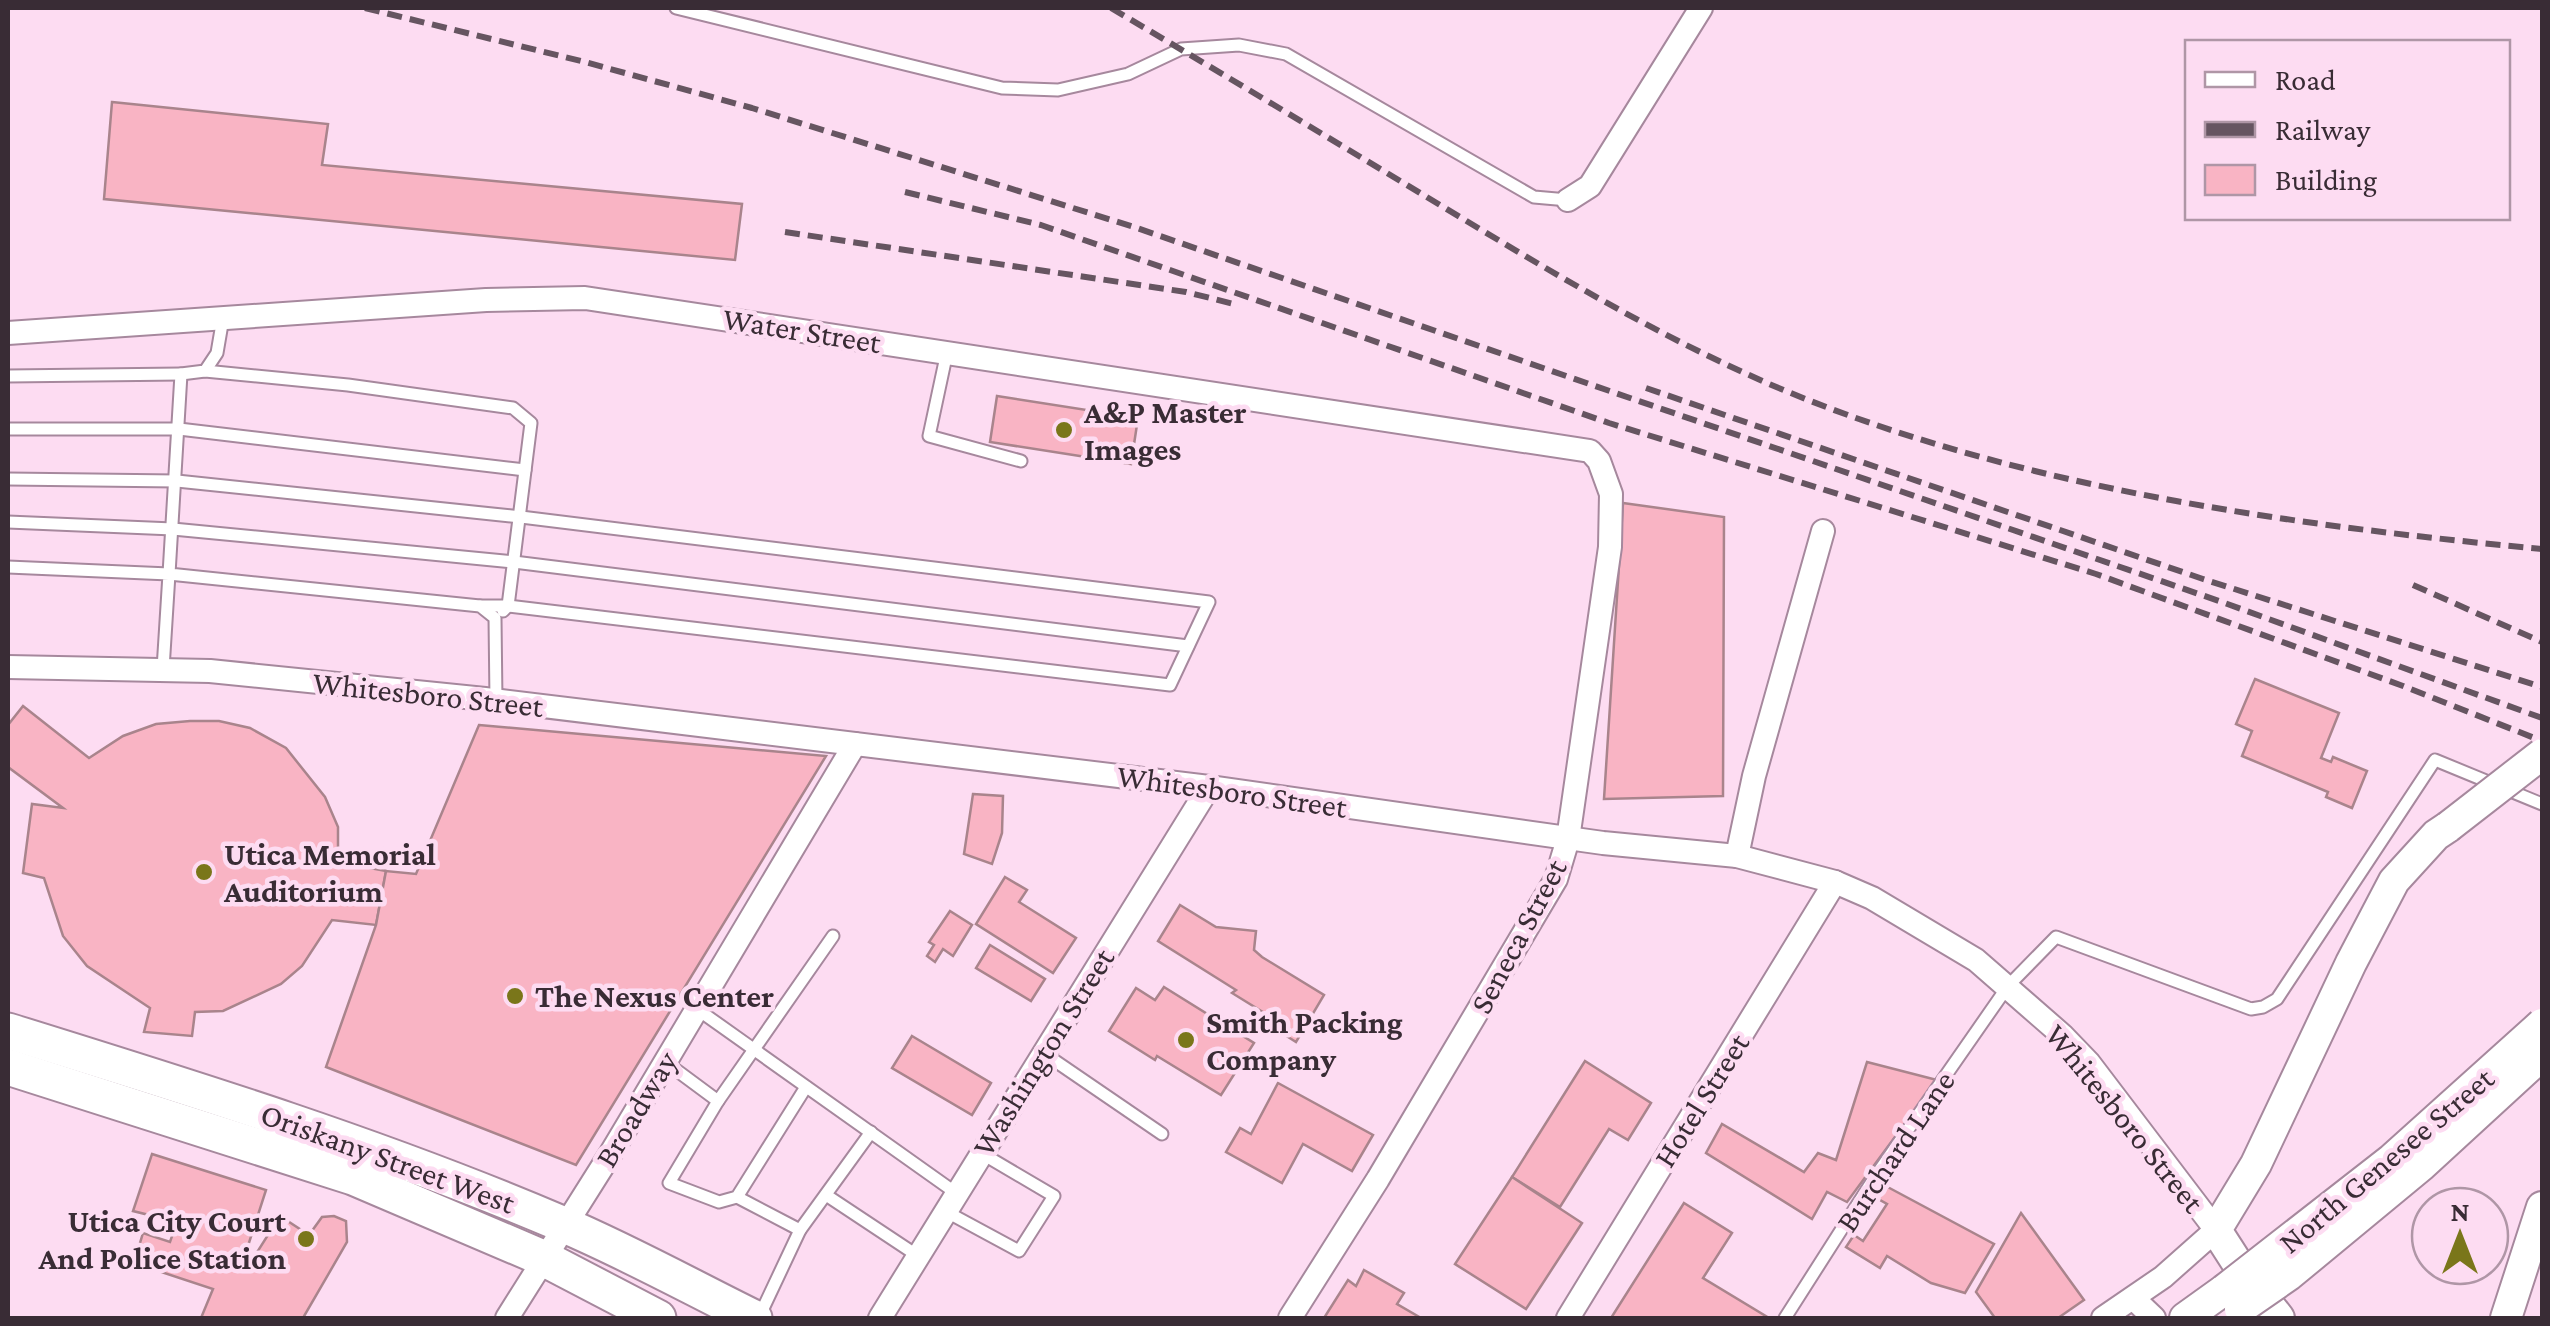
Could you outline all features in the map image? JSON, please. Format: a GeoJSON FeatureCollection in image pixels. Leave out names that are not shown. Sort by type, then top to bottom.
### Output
{"type":"FeatureCollection","features":[{"type":"Feature","properties":{"kind":"main road"},"geometry":{"type":"LineString","coordinates":[[2216,1230],[2256,1164],[2351,963],[2394,882],[2436,836],[2542,754]]}},
{"type":"Feature","properties":{"kind":"main road","name":"North Genesee Street"},"geometry":{"type":"LineString","coordinates":[[2231,1306],[2542,1024]]}},
{"type":"Feature","properties":{"kind":"main road","name":"Oriskany Street West"},"geometry":{"type":"LineString","coordinates":[[8,1031],[248,1106],[383,1154],[566,1226],[756,1318]]}},
{"type":"Feature","properties":{"kind":"main road","name":"North Genesee Street"},"geometry":{"type":"LineString","coordinates":[[2231,1306],[2289,1275],[2421,1166],[2542,1055]]}},
{"type":"Feature","properties":{"kind":"main road","name":"Oriskany Street West"},"geometry":{"type":"LineString","coordinates":[[8,1067],[353,1177],[544,1258],[658,1318]]}},
{"type":"Feature","properties":{"kind":"main road"},"geometry":{"type":"LineString","coordinates":[[2506,1318],[2542,1207]]}},
{"type":"Feature","properties":{"kind":"main road","name":"Whitesboro Street"},"geometry":{"type":"LineString","coordinates":[[2216,1230],[2275,1314]]}},
{"type":"Feature","properties":{"kind":"main road"},"geometry":{"type":"LineString","coordinates":[[2184,1318],[2231,1306]]}},
{"type":"Feature","properties":{"kind":"street"},"geometry":{"type":"LineString","coordinates":[[1568,200],[1590,186],[1701,8]]}},
{"type":"Feature","properties":{"kind":"street","name":"Water Street"},"geometry":{"type":"LineString","coordinates":[[8,333],[486,300],[585,298],[1590,452]]}},
{"type":"Feature","properties":{"kind":"street","name":"Seneca Street"},"geometry":{"type":"LineString","coordinates":[[1290,1318],[1378,1179],[1556,879],[1568,839],[1610,547],[1611,494],[1598,461],[1590,452]]}},
{"type":"Feature","properties":{"kind":"street"},"geometry":{"type":"LineString","coordinates":[[1736,856],[1754,776],[1823,531]]}},
{"type":"Feature","properties":{"kind":"street","name":"Whitesboro Street"},"geometry":{"type":"LineString","coordinates":[[8,668],[163,669],[496,700],[1209,787],[1568,839],[1736,856],[1835,882],[1872,898],[1976,960],[2089,1063],[2216,1230]]}},
{"type":"Feature","properties":{"kind":"street","name":"Broadway"},"geometry":{"type":"LineString","coordinates":[[507,1318],[855,744]]}},
{"type":"Feature","properties":{"kind":"street","name":"Washington Street"},"geometry":{"type":"LineString","coordinates":[[886,1317],[981,1152],[1209,787]]}},
{"type":"Feature","properties":{"kind":"street","name":"Hotel Street"},"geometry":{"type":"LineString","coordinates":[[1568,1318],[1835,882]]}},
{"type":"Feature","properties":{"kind":"street"},"geometry":{"type":"LineString","coordinates":[[2103,1318],[2134,1299],[2216,1230]]}},
{"type":"Feature","properties":{"kind":"street"},"geometry":{"type":"LineString","coordinates":[[2134,1299],[2154,1318]]}},
{"type":"Feature","properties":{"kind":"lane"},"geometry":{"type":"LineString","coordinates":[[676,8],[1002,88],[1058,90],[1128,74],[1181,49],[1239,45],[1286,54],[1534,197],[1568,200]]}},
{"type":"Feature","properties":{"kind":"lane"},"geometry":{"type":"LineString","coordinates":[[205,371],[218,353],[223,318]]}},
{"type":"Feature","properties":{"kind":"lane"},"geometry":{"type":"LineString","coordinates":[[947,352],[929,436],[1021,461]]}},
{"type":"Feature","properties":{"kind":"lane"},"geometry":{"type":"LineString","coordinates":[[8,376],[205,371],[348,385],[513,408],[530,423],[508,606],[495,618],[496,700]]}},
{"type":"Feature","properties":{"kind":"lane"},"geometry":{"type":"LineString","coordinates":[[163,669],[181,374]]}},
{"type":"Feature","properties":{"kind":"lane"},"geometry":{"type":"LineString","coordinates":[[8,428],[178,429],[525,470]]}},
{"type":"Feature","properties":{"kind":"lane"},"geometry":{"type":"LineString","coordinates":[[8,479],[177,481],[520,517],[1209,602],[1170,686],[508,606],[169,574],[8,566]]}},
{"type":"Feature","properties":{"kind":"lane"},"geometry":{"type":"LineString","coordinates":[[8,522],[174,528],[514,562],[1188,646]]}},
{"type":"Feature","properties":{"kind":"lane"},"geometry":{"type":"LineString","coordinates":[[480,606],[495,618]]}},
{"type":"Feature","properties":{"kind":"lane","name":"Burchard Lane"},"geometry":{"type":"LineString","coordinates":[[1785,1318],[1876,1177],[2008,986],[2056,937],[2252,1009],[2264,1008],[2277,999],[2435,760],[2542,804]]}},
{"type":"Feature","properties":{"kind":"lane"},"geometry":{"type":"LineString","coordinates":[[806,1087],[737,1197],[719,1202],[670,1182],[718,1100],[833,936]]}},
{"type":"Feature","properties":{"kind":"lane"},"geometry":{"type":"LineString","coordinates":[[697,1010],[871,1132],[951,1202],[1019,1251],[1054,1196],[981,1152]]}},
{"type":"Feature","properties":{"kind":"lane"},"geometry":{"type":"LineString","coordinates":[[1042,1052],[1162,1134]]}},
{"type":"Feature","properties":{"kind":"lane"},"geometry":{"type":"LineString","coordinates":[[664,1062],[718,1100]]}},
{"type":"Feature","properties":{"kind":"lane"},"geometry":{"type":"LineString","coordinates":[[756,1318],[800,1230],[871,1132]]}},
{"type":"Feature","properties":{"kind":"lane"},"geometry":{"type":"LineString","coordinates":[[826,1195],[918,1256]]}},
{"type":"Feature","properties":{"kind":"lane"},"geometry":{"type":"LineString","coordinates":[[737,1197],[800,1230]]}},
{"type":"Feature","properties":{"kind":"building"},"geometry":{"type":"Polygon","coordinates":[[[112,102],[328,124],[322,165],[742,204],[735,260],[104,199],[112,102]]]}},
{"type":"Feature","properties":{"kind":"building","name":"A&P Master Images"},"geometry":{"type":"Polygon","coordinates":[[[997,396],[1138,418],[1131,464],[990,442],[997,396]]]}},
{"type":"Feature","properties":{"kind":"building"},"geometry":{"type":"Polygon","coordinates":[[[1623,503],[1724,517],[1723,796],[1604,799],[1623,503]]]}},
{"type":"Feature","properties":{"kind":"building"},"geometry":{"type":"Polygon","coordinates":[[[2255,679],[2339,713],[2321,758],[2331,762],[2333,757],[2367,771],[2352,808],[2326,797],[2328,792],[2242,756],[2252,731],[2236,724],[2255,679]]]}},
{"type":"Feature","properties":{"kind":"building","name":"Utica Memorial Auditorium"},"geometry":{"type":"Polygon","coordinates":[[[23,706],[89,758],[123,736],[156,724],[190,721],[219,721],[250,728],[286,748],[325,797],[338,827],[338,862],[386,871],[376,925],[332,920],[302,966],[281,984],[223,1011],[195,1012],[192,1036],[144,1032],[150,1008],[87,966],[63,936],[44,878],[23,873],[32,804],[63,808],[8,767],[8,725],[23,706]]]}},
{"type":"Feature","properties":{"kind":"building","name":"The Nexus Center"},"geometry":{"type":"Polygon","coordinates":[[[479,725],[826,756],[576,1165],[326,1067],[376,925],[386,871],[416,874],[479,725]]]}},
{"type":"Feature","properties":{"kind":"building"},"geometry":{"type":"Polygon","coordinates":[[[973,794],[1003,796],[1002,833],[992,864],[964,854],[973,794]]]}},
{"type":"Feature","properties":{"kind":"building"},"geometry":{"type":"Polygon","coordinates":[[[1005,877],[1027,890],[1019,902],[1076,938],[1053,973],[976,924],[1005,877]]]}},
{"type":"Feature","properties":{"kind":"building"},"geometry":{"type":"Polygon","coordinates":[[[1180,905],[1216,927],[1256,931],[1254,950],[1324,995],[1296,1042],[1277,1030],[1279,1022],[1232,993],[1236,990],[1158,941],[1180,905]]]}},
{"type":"Feature","properties":{"kind":"building"},"geometry":{"type":"Polygon","coordinates":[[[950,911],[972,925],[953,956],[943,949],[935,962],[927,956],[934,945],[929,942],[950,911]]]}},
{"type":"Feature","properties":{"kind":"building"},"geometry":{"type":"Polygon","coordinates":[[[990,945],[1045,979],[1031,1001],[976,968],[990,945]]]}},
{"type":"Feature","properties":{"kind":"building","name":"Smith Packing Company"},"geometry":{"type":"Polygon","coordinates":[[[1164,987],[1254,1043],[1221,1095],[1109,1031],[1136,988],[1155,1000],[1164,987]]]}},
{"type":"Feature","properties":{"kind":"building"},"geometry":{"type":"Polygon","coordinates":[[[912,1036],[991,1083],[972,1115],[892,1068],[912,1036]]]}},
{"type":"Feature","properties":{"kind":"building"},"geometry":{"type":"Polygon","coordinates":[[[1585,1061],[1651,1103],[1628,1140],[1609,1129],[1560,1207],[1512,1177],[1585,1061]]]}},
{"type":"Feature","properties":{"kind":"building"},"geometry":{"type":"Polygon","coordinates":[[[1867,1062],[1937,1080],[1847,1202],[1827,1192],[1812,1219],[1706,1153],[1722,1124],[1804,1172],[1818,1153],[1836,1160],[1867,1062]]]}},
{"type":"Feature","properties":{"kind":"building"},"geometry":{"type":"Polygon","coordinates":[[[1278,1083],[1373,1135],[1352,1171],[1303,1144],[1282,1183],[1226,1152],[1240,1128],[1251,1134],[1278,1083]]]}},
{"type":"Feature","properties":{"kind":"building","name":"Utica City Court And Police Station"},"geometry":{"type":"Polygon","coordinates":[[[152,1154],[266,1190],[246,1252],[254,1257],[280,1216],[309,1235],[322,1217],[346,1221],[347,1242],[303,1318],[201,1318],[213,1289],[134,1263],[143,1233],[170,1242],[177,1222],[133,1211],[152,1154]]]}},
{"type":"Feature","properties":{"kind":"building"},"geometry":{"type":"Polygon","coordinates":[[[1512,1177],[1582,1223],[1526,1309],[1455,1264],[1512,1177]]]}},
{"type":"Feature","properties":{"kind":"building"},"geometry":{"type":"Polygon","coordinates":[[[1882,1184],[1994,1244],[1965,1293],[1931,1283],[1887,1256],[1880,1268],[1846,1247],[1854,1235],[1863,1241],[1887,1204],[1873,1196],[1882,1184]]]}},
{"type":"Feature","properties":{"kind":"building"},"geometry":{"type":"Polygon","coordinates":[[[1684,1203],[1732,1233],[1703,1278],[1769,1318],[1611,1318],[1684,1203]]]}},
{"type":"Feature","properties":{"kind":"building"},"geometry":{"type":"Polygon","coordinates":[[[2021,1213],[2084,1300],[2058,1318],[1995,1318],[1976,1292],[2021,1213]]]}},
{"type":"Feature","properties":{"kind":"building"},"geometry":{"type":"Polygon","coordinates":[[[1364,1270],[1404,1293],[1397,1304],[1421,1318],[1324,1318],[1348,1280],[1356,1286],[1364,1270]]]}},
{"type":"Feature","properties":{"kind":"railway"},"geometry":{"type":"LineString","coordinates":[[365,8],[752,108],[1134,227],[2219,601],[2542,718]]}},
{"type":"Feature","properties":{"kind":"railway"},"geometry":{"type":"LineString","coordinates":[[1111,8],[1576,286],[1711,357],[1803,398],[1891,430],[2074,480],[2261,515],[2542,549]]}},
{"type":"Feature","properties":{"kind":"railway"},"geometry":{"type":"LineString","coordinates":[[905,192],[1041,225],[1609,423],[2096,574],[2542,741]]}},
{"type":"Feature","properties":{"kind":"railway"},"geometry":{"type":"LineString","coordinates":[[785,232],[1186,292],[1238,305]]}},
{"type":"Feature","properties":{"kind":"railway"},"geometry":{"type":"LineString","coordinates":[[1646,388],[2203,579],[2542,687]]}},
{"type":"Feature","properties":{"kind":"railway"},"geometry":{"type":"LineString","coordinates":[[2413,585],[2542,642]]}},
{"type":"Feature","properties":{"kind":"place","name":"A&P Master Images"},"geometry":{"type":"Point","coordinates":[1064,430]}},
{"type":"Feature","properties":{"kind":"place","name":"Utica Memorial Auditorium"},"geometry":{"type":"Point","coordinates":[204,872]}},
{"type":"Feature","properties":{"kind":"place","name":"The Nexus Center"},"geometry":{"type":"Point","coordinates":[515,996]}},
{"type":"Feature","properties":{"kind":"place","name":"Smith Packing Company"},"geometry":{"type":"Point","coordinates":[1186,1040]}},
{"type":"Feature","properties":{"kind":"place","name":"Utica City Court And Police Station"},"geometry":{"type":"Point","coordinates":[306,1239]}}]}
